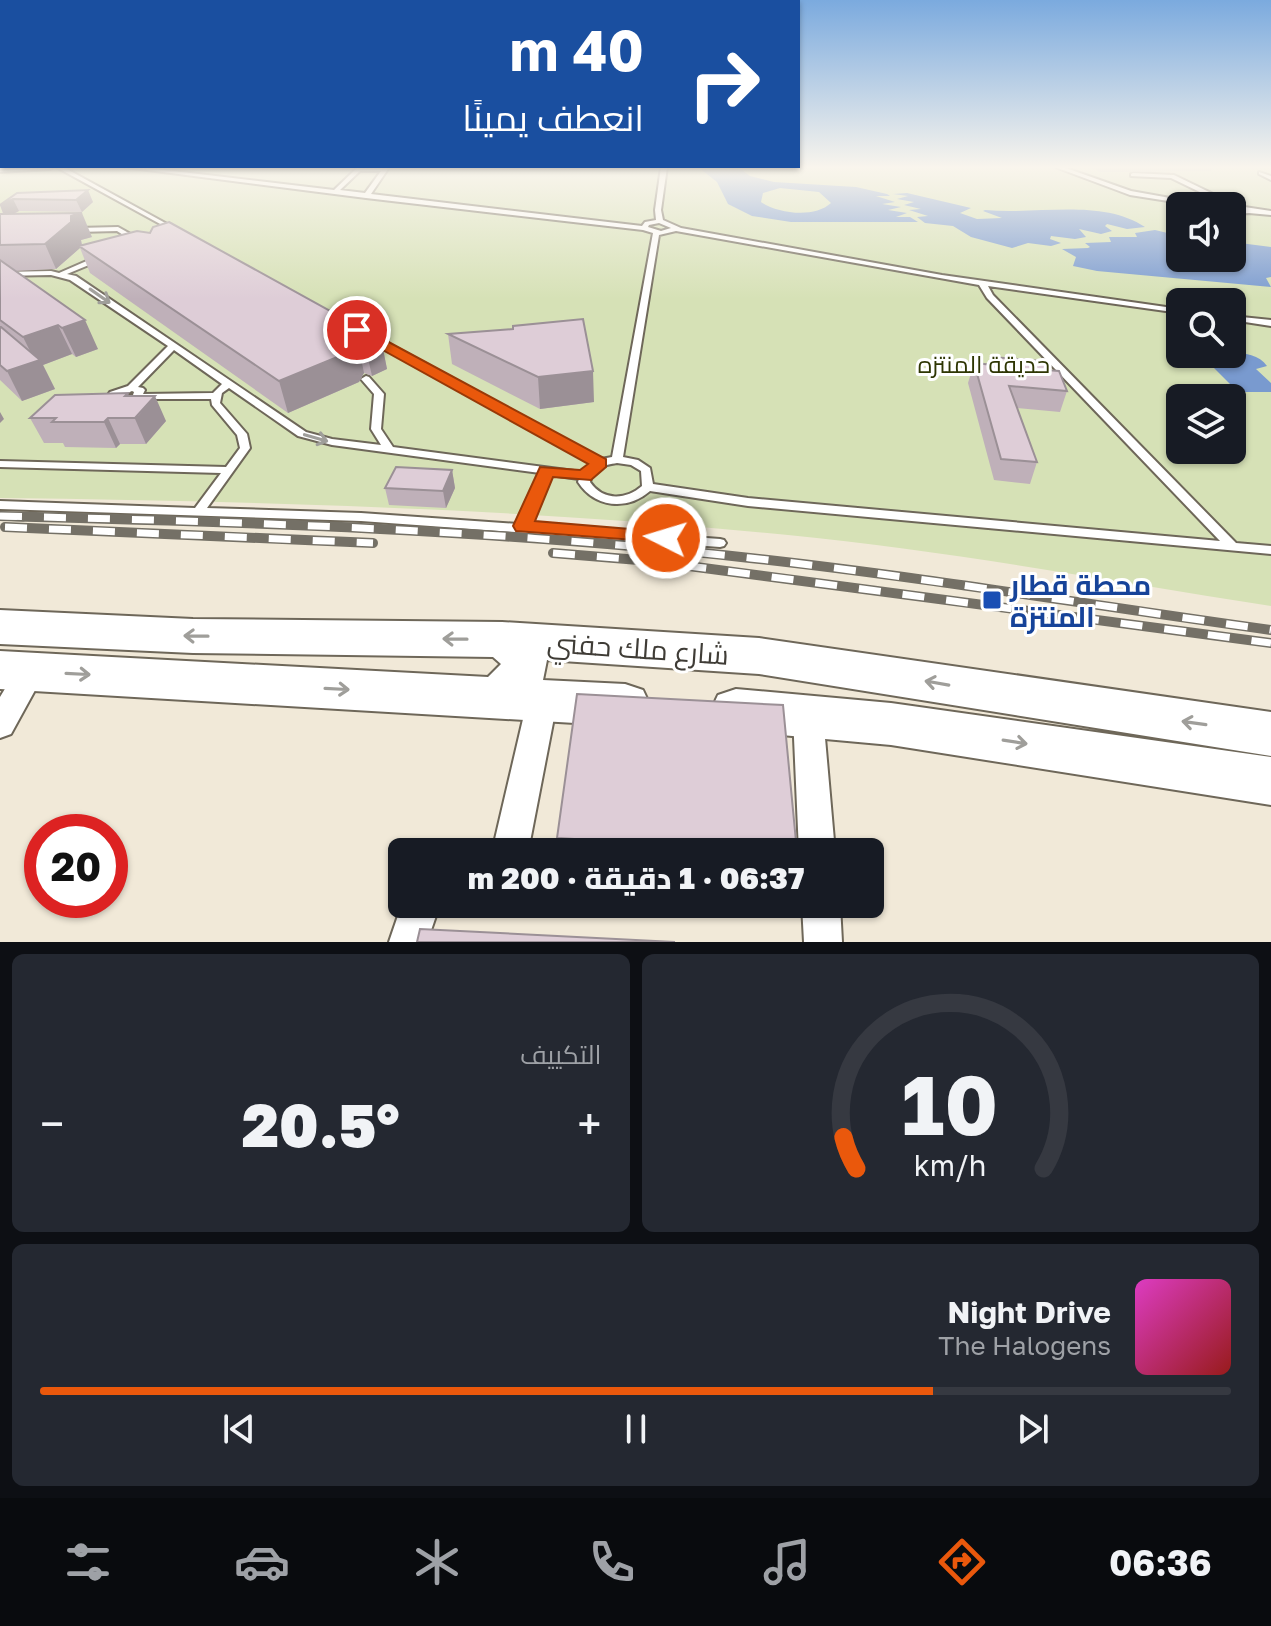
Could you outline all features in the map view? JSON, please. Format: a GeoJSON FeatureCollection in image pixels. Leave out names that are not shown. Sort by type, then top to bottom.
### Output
{"type":"FeatureCollection","features":[{"type":"Feature","properties":{"kind":"highway","name":"شارع ملك حفني"},"geometry":{"type":"LineString","coordinates":[[0,627],[193,636],[502,640],[666,648],[821,665],[1271,734]]}},
{"type":"Feature","properties":{"kind":"highway"},"geometry":{"type":"LineString","coordinates":[[492,699],[511,690],[523,676],[524,660],[517,647],[502,640]]}},
{"type":"Feature","properties":{"kind":"highway"},"geometry":{"type":"LineString","coordinates":[[666,648],[647,653],[633,665],[630,681],[638,696],[674,707]]}},
{"type":"Feature","properties":{"kind":"highway"},"geometry":{"type":"LineString","coordinates":[[15,671],[808,715],[1271,781]]}},
{"type":"Feature","properties":{"kind":"street"},"geometry":{"type":"LineString","coordinates":[[0,725],[15,671]]}},
{"type":"Feature","properties":{"kind":"street"},"geometry":{"type":"LineString","coordinates":[[513,838],[542,702]]}},
{"type":"Feature","properties":{"kind":"street"},"geometry":{"type":"LineString","coordinates":[[808,715],[816,838]]}},
{"type":"Feature","properties":{"kind":"street"},"geometry":{"type":"LineString","coordinates":[[408,942],[416,918]]}},
{"type":"Feature","properties":{"kind":"street"},"geometry":{"type":"LineString","coordinates":[[822,918],[823,942]]}},
{"type":"Feature","properties":{"kind":"lane"},"geometry":{"type":"LineString","coordinates":[[140,211],[183,234]]}},
{"type":"Feature","properties":{"kind":"lane"},"geometry":{"type":"LineString","coordinates":[[496,211],[644,228],[656,233],[677,229],[982,283],[1166,309]]}},
{"type":"Feature","properties":{"kind":"lane"},"geometry":{"type":"LineString","coordinates":[[658,211],[660,221]]}},
{"type":"Feature","properties":{"kind":"lane"},"geometry":{"type":"LineString","coordinates":[[1249,211],[1271,213]]}},
{"type":"Feature","properties":{"kind":"lane"},"geometry":{"type":"LineString","coordinates":[[79,219],[67,230],[124,231],[132,237],[121,245],[141,246]]}},
{"type":"Feature","properties":{"kind":"lane"},"geometry":{"type":"LineString","coordinates":[[644,228],[647,223],[660,221],[676,224],[677,229]]}},
{"type":"Feature","properties":{"kind":"lane"},"geometry":{"type":"LineString","coordinates":[[617,460],[656,233]]}},
{"type":"Feature","properties":{"kind":"lane"},"geometry":{"type":"LineString","coordinates":[[62,274],[104,255]]}},
{"type":"Feature","properties":{"kind":"lane"},"geometry":{"type":"LineString","coordinates":[[0,274],[62,274],[73,278],[302,434],[332,442],[584,476],[600,463],[617,460],[634,462],[646,470],[648,487]]}},
{"type":"Feature","properties":{"kind":"lane"},"geometry":{"type":"LineString","coordinates":[[982,283],[990,296],[1233,547]]}},
{"type":"Feature","properties":{"kind":"lane"},"geometry":{"type":"LineString","coordinates":[[1246,320],[1271,323]]}},
{"type":"Feature","properties":{"kind":"lane"},"geometry":{"type":"LineString","coordinates":[[364,333],[600,463]]}},
{"type":"Feature","properties":{"kind":"lane"},"geometry":{"type":"LineString","coordinates":[[172,347],[134,392],[216,396]]}},
{"type":"Feature","properties":{"kind":"lane"},"geometry":{"type":"LineString","coordinates":[[366,379],[379,394],[376,429],[389,449]]}},
{"type":"Feature","properties":{"kind":"lane"},"geometry":{"type":"LineString","coordinates":[[200,509],[243,453],[245,442],[215,403],[216,396],[227,385]]}},
{"type":"Feature","properties":{"kind":"lane"},"geometry":{"type":"LineString","coordinates":[[0,464],[230,470]]}},
{"type":"Feature","properties":{"kind":"lane"},"geometry":{"type":"LineString","coordinates":[[523,526],[546,471]]}},
{"type":"Feature","properties":{"kind":"lane"},"geometry":{"type":"LineString","coordinates":[[584,476],[590,492],[612,500],[638,495],[648,487],[734,500],[1271,550]]}},
{"type":"Feature","properties":{"kind":"lane"},"geometry":{"type":"LineString","coordinates":[[0,505],[200,509],[523,526],[720,543]]}},
{"type":"Feature","properties":{"kind":"green space","name":"حديقة المنتزه"},"geometry":{"type":"Polygon","coordinates":[[[0,211],[1166,211],[1166,272],[1246,272],[1246,211],[1271,211],[1271,606],[909,549],[788,535],[592,519],[395,508],[0,498],[0,211]]]}},
{"type":"Feature","properties":{"kind":"water"},"geometry":{"type":"Polygon","coordinates":[[[742,211],[894,211],[907,213],[896,217],[910,217],[918,222],[791,222],[752,216],[742,211]]]}},
{"type":"Feature","properties":{"kind":"water"},"geometry":{"type":"Polygon","coordinates":[[[912,211],[964,211],[960,213],[977,219],[1002,218],[983,211],[1095,211],[1128,218],[1145,227],[1127,229],[1107,224],[1105,226],[1112,231],[1101,234],[1079,229],[1086,237],[1051,236],[1050,239],[1061,243],[1051,246],[1028,243],[1012,248],[971,237],[953,226],[925,223],[917,217],[928,216],[912,211]]]}},
{"type":"Feature","properties":{"kind":"water"},"geometry":{"type":"Polygon","coordinates":[[[1155,230],[1166,233],[1166,272],[1246,272],[1246,244],[1271,247],[1271,277],[1266,278],[1271,287],[1097,271],[1073,266],[1076,257],[1062,249],[1088,248],[1085,243],[1111,242],[1109,237],[1137,237],[1135,233],[1155,230]]]}},
{"type":"Feature","properties":{"kind":"water"},"geometry":{"type":"Polygon","coordinates":[[[1246,354],[1267,366],[1256,369],[1271,383],[1271,392],[1246,392],[1246,384],[1230,384],[1214,368],[1246,368],[1246,354]]]}},
{"type":"Feature","properties":{"kind":"building"},"geometry":{"type":"Polygon","coordinates":[[[82,213],[71,216],[71,222],[45,244],[0,245],[0,214],[82,213]]]}},
{"type":"Feature","properties":{"kind":"building"},"geometry":{"type":"Polygon","coordinates":[[[169,222],[381,339],[365,345],[358,343],[352,351],[279,381],[79,246],[137,231],[150,233],[153,227],[169,222]]]}},
{"type":"Feature","properties":{"kind":"building"},"geometry":{"type":"Polygon","coordinates":[[[0,260],[85,320],[23,337],[0,320],[0,260]]]}},
{"type":"Feature","properties":{"kind":"building"},"geometry":{"type":"Polygon","coordinates":[[[583,319],[593,371],[538,377],[448,334],[513,329],[513,326],[583,319]]]}},
{"type":"Feature","properties":{"kind":"building"},"geometry":{"type":"Polygon","coordinates":[[[0,327],[40,360],[7,371],[0,365],[0,327]]]}},
{"type":"Feature","properties":{"kind":"building"},"geometry":{"type":"Polygon","coordinates":[[[991,357],[1042,361],[1047,370],[1059,371],[1067,391],[1009,386],[1037,462],[1001,459],[974,363],[994,365],[991,357]]]}},
{"type":"Feature","properties":{"kind":"building"},"geometry":{"type":"Polygon","coordinates":[[[128,393],[125,396],[155,396],[135,418],[108,418],[104,422],[52,422],[56,418],[30,418],[55,395],[128,393]]]}},
{"type":"Feature","properties":{"kind":"building"},"geometry":{"type":"Polygon","coordinates":[[[396,467],[452,470],[443,491],[385,488],[396,467]]]}},
{"type":"Feature","properties":{"kind":"building"},"geometry":{"type":"Polygon","coordinates":[[[577,694],[783,705],[796,838],[557,838],[577,694]]]}},
{"type":"Feature","properties":{"kind":"building"},"geometry":{"type":"Polygon","coordinates":[[[420,929],[675,942],[417,942],[420,929]]]}},
{"type":"Feature","properties":{"kind":"railway"},"geometry":{"type":"LineString","coordinates":[[23,517],[0,516],[375,529],[657,548],[880,574],[1271,630]]}},
{"type":"Feature","properties":{"kind":"railway"},"geometry":{"type":"LineString","coordinates":[[5,527],[373,543]]}},
{"type":"Feature","properties":{"kind":"railway"},"geometry":{"type":"LineString","coordinates":[[553,553],[651,561],[1271,643]]}},
{"type":"Feature","properties":{"kind":"place","name":"محطة قطار المنتزة"},"geometry":{"type":"Point","coordinates":[992,600]}},
{"type":"Feature","properties":{"kind":"route"},"geometry":{"type":"LineString","coordinates":[[357,330],[600,463],[584,476],[546,471],[523,526],[666,538]]}}]}
